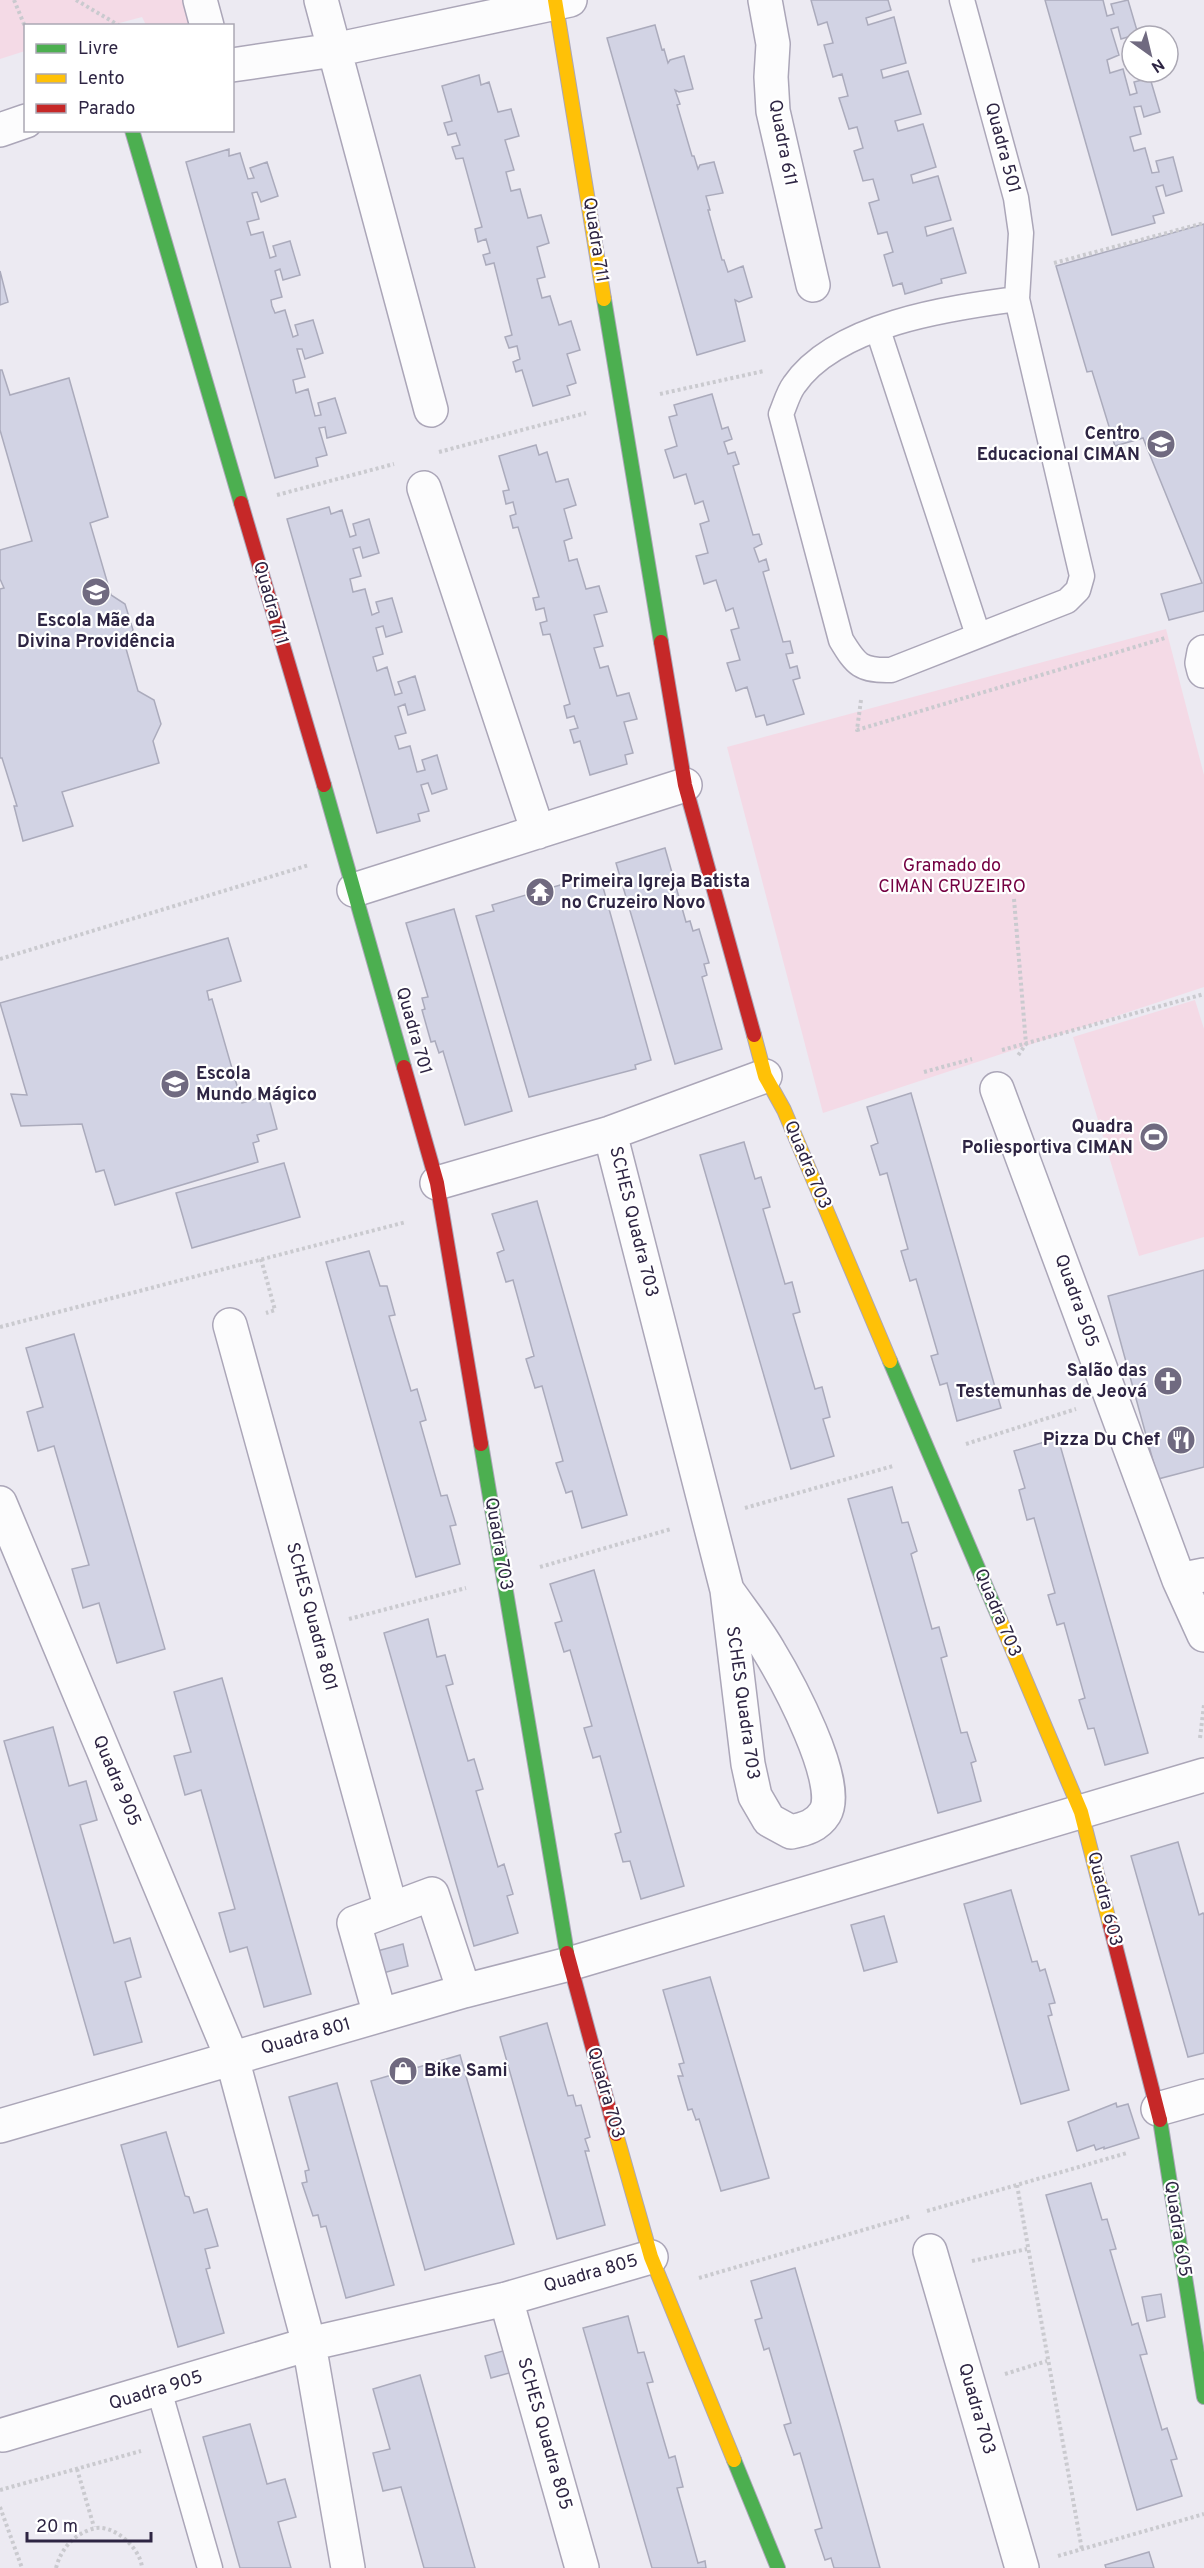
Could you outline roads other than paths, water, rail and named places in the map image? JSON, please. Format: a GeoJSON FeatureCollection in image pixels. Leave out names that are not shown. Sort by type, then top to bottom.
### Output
{"type":"FeatureCollection","features":[{"type":"Feature","properties":{"kind":"street"},"geometry":{"type":"LineString","coordinates":[[200,0],[206,24]]}},
{"type":"Feature","properties":{"kind":"street"},"geometry":{"type":"LineString","coordinates":[[321,0],[431,410]]}},
{"type":"Feature","properties":{"kind":"street","name":"Quadra 611"},"geometry":{"type":"LineString","coordinates":[[765,0],[773,44],[771,77],[773,111],[813,285]]}},
{"type":"Feature","properties":{"kind":"street","name":"Quadra 711"},"geometry":{"type":"LineString","coordinates":[[234,65],[334,50],[560,1],[622,403],[685,785]]}},
{"type":"Feature","properties":{"kind":"street"},"geometry":{"type":"LineString","coordinates":[[0,130],[24,122]]}},
{"type":"Feature","properties":{"kind":"street","name":"Quadra 711"},"geometry":{"type":"LineString","coordinates":[[133,132],[354,890]]}},
{"type":"Feature","properties":{"kind":"street"},"geometry":{"type":"LineString","coordinates":[[424,488],[538,832]]}},
{"type":"Feature","properties":{"kind":"street"},"geometry":{"type":"LineString","coordinates":[[1204,652],[1202,663],[1204,671]]}},
{"type":"Feature","properties":{"kind":"street"},"geometry":{"type":"LineString","coordinates":[[354,890],[685,785],[765,1077],[439,1197]]}},
{"type":"Feature","properties":{"kind":"street","name":"Quadra 701"},"geometry":{"type":"LineString","coordinates":[[354,890],[439,1197]]}},
{"type":"Feature","properties":{"kind":"street","name":"Quadra 703"},"geometry":{"type":"LineString","coordinates":[[765,1077],[789,1121],[1081,1812]]}},
{"type":"Feature","properties":{"kind":"street","name":"Quadra 505"},"geometry":{"type":"LineString","coordinates":[[997,1089],[1192,1578],[1204,1635]]}},
{"type":"Feature","properties":{"kind":"street","name":"SCHES Quadra 703"},"geometry":{"type":"LineString","coordinates":[[610,1133],[727,1590],[748,1764],[755,1796],[769,1820],[791,1832],[811,1828],[826,1812],[830,1793],[821,1760],[793,1692],[768,1649],[727,1590]]}},
{"type":"Feature","properties":{"kind":"street","name":"Quadra 703"},"geometry":{"type":"LineString","coordinates":[[439,1197],[569,1964],[651,2257]]}},
{"type":"Feature","properties":{"kind":"street","name":"SCHES Quadra 801"},"geometry":{"type":"LineString","coordinates":[[230,1325],[391,1909]]}},
{"type":"Feature","properties":{"kind":"street","name":"Quadra 905"},"geometry":{"type":"LineString","coordinates":[[0,1503],[232,2058],[309,2344],[348,2568]]}},
{"type":"Feature","properties":{"kind":"street"},"geometry":{"type":"LineString","coordinates":[[569,1964],[1204,1775]]}},
{"type":"Feature","properties":{"kind":"street","name":"Quadra 603"},"geometry":{"type":"LineString","coordinates":[[1081,1812],[1158,2109]]}},
{"type":"Feature","properties":{"kind":"street"},"geometry":{"type":"LineString","coordinates":[[380,2015],[354,1923],[432,1894],[464,1991]]}},
{"type":"Feature","properties":{"kind":"street","name":"Quadra 801"},"geometry":{"type":"LineString","coordinates":[[232,2058],[464,1991],[569,1964]]}},
{"type":"Feature","properties":{"kind":"street"},"geometry":{"type":"LineString","coordinates":[[0,2126],[232,2058]]}},
{"type":"Feature","properties":{"kind":"street"},"geometry":{"type":"LineString","coordinates":[[1158,2109],[1204,2096]]}},
{"type":"Feature","properties":{"kind":"street","name":"Quadra 605"},"geometry":{"type":"LineString","coordinates":[[1158,2109],[1204,2397]]}},
{"type":"Feature","properties":{"kind":"street","name":"Quadra 805"},"geometry":{"type":"LineString","coordinates":[[309,2344],[506,2299],[651,2257],[778,2568]]}},
{"type":"Feature","properties":{"kind":"street","name":"Quadra 703"},"geometry":{"type":"LineString","coordinates":[[933,2260],[1022,2567]]}},
{"type":"Feature","properties":{"kind":"street","name":"SCHES Quadra 805"},"geometry":{"type":"LineString","coordinates":[[506,2299],[582,2568]]}},
{"type":"Feature","properties":{"kind":"street","name":"Quadra 905"},"geometry":{"type":"LineString","coordinates":[[3,2435],[309,2344]]}},
{"type":"Feature","properties":{"kind":"lane","name":"Quadra 501"},"geometry":{"type":"LineString","coordinates":[[878,330],[855,337],[819,358],[793,385],[781,414],[842,640],[854,661],[870,671],[891,670],[1067,601],[1078,590],[1082,576],[1017,299],[1021,233],[1016,198],[962,0]]}},
{"type":"Feature","properties":{"kind":"lane"},"geometry":{"type":"LineString","coordinates":[[978,635],[878,330],[941,309],[1017,299]]}},
{"type":"Feature","properties":{"kind":"lane"},"geometry":{"type":"LineString","coordinates":[[159,2390],[210,2568]]}},
{"type":"Feature","properties":{"kind":"place","name":"Centro Educacional CIMAN"},"geometry":{"type":"Point","coordinates":[1161,444]}},
{"type":"Feature","properties":{"kind":"place","name":"Escola Mãe da Divina Providência"},"geometry":{"type":"Point","coordinates":[96,592]}},
{"type":"Feature","properties":{"kind":"place","name":"Primeira Igreja Batista no Cruzeiro Novo"},"geometry":{"type":"Point","coordinates":[540,892]}},
{"type":"Feature","properties":{"kind":"place","name":"Escola Mundo Mágico"},"geometry":{"type":"Point","coordinates":[175,1084]}},
{"type":"Feature","properties":{"kind":"place","name":"Quadra Poliesportiva CIMAN"},"geometry":{"type":"Point","coordinates":[1154,1137]}},
{"type":"Feature","properties":{"kind":"place","name":"Salão das Testemunhas de Jeová"},"geometry":{"type":"Point","coordinates":[1168,1381]}},
{"type":"Feature","properties":{"kind":"place","name":"Pizza Du Chef"},"geometry":{"type":"Point","coordinates":[1181,1440]}},
{"type":"Feature","properties":{"kind":"place","name":"Bike Sami"},"geometry":{"type":"Point","coordinates":[403,2071]}},
{"type":"Feature","properties":{"kind":"park label","name":"Gramado do CIMAN CRUZEIRO"},"geometry":{"type":"Point","coordinates":[952,876]}}]}
